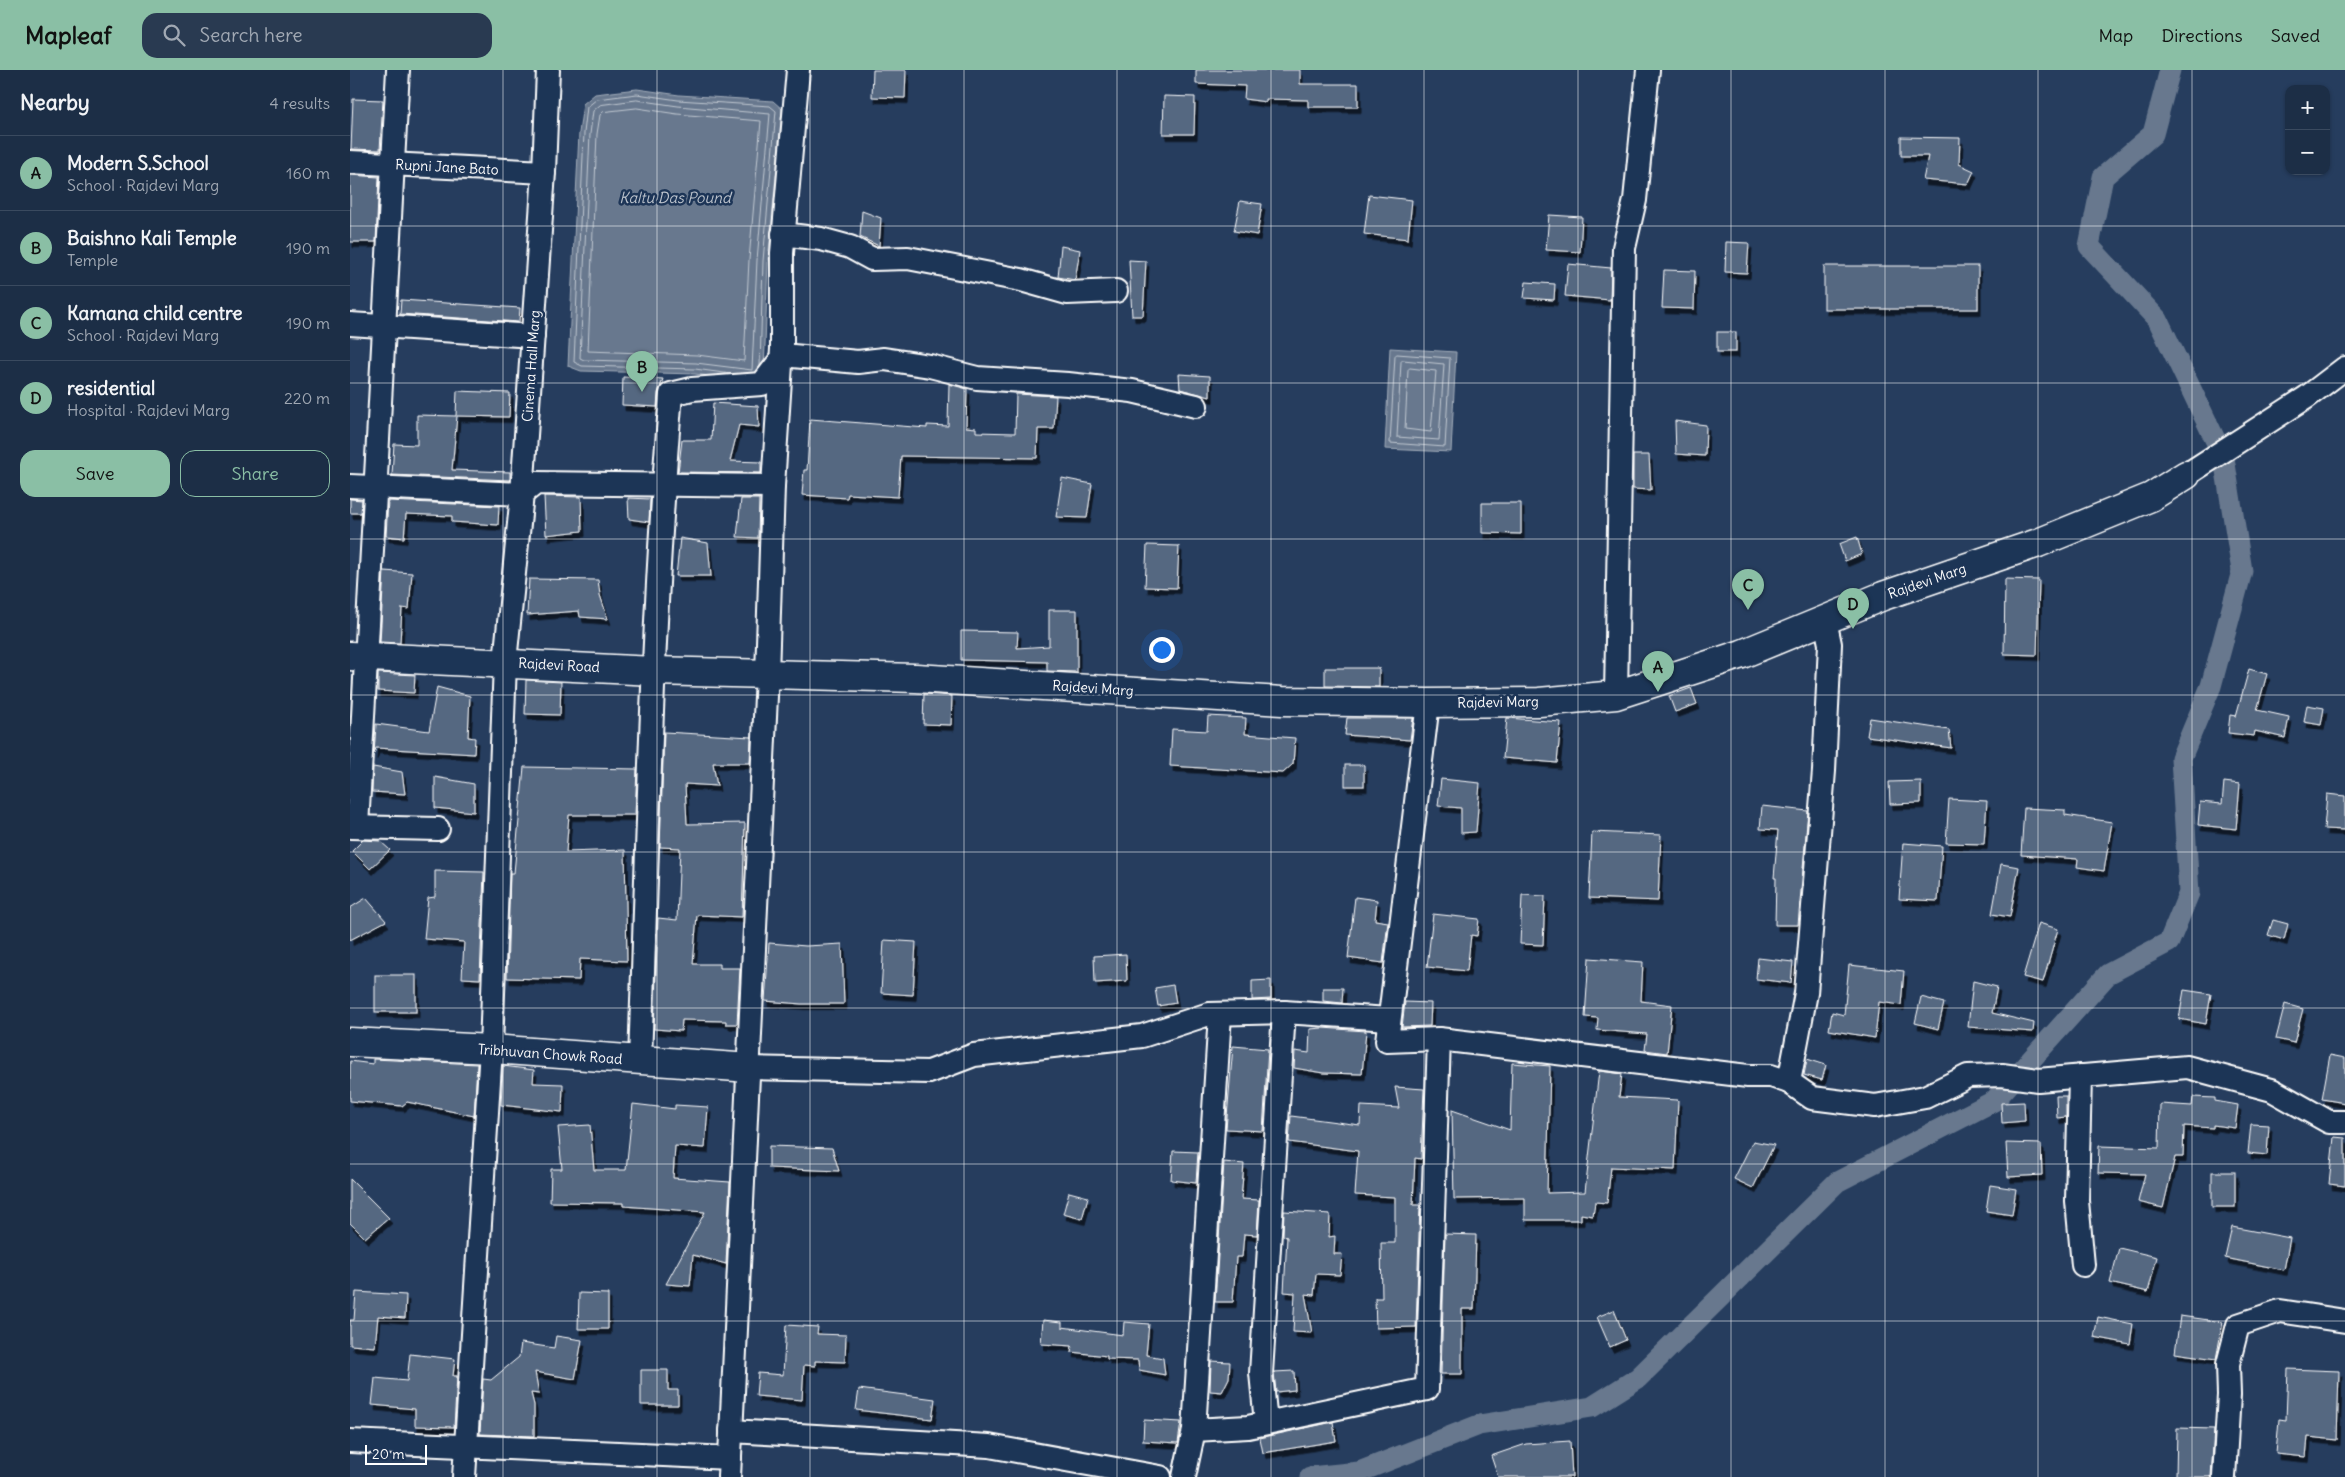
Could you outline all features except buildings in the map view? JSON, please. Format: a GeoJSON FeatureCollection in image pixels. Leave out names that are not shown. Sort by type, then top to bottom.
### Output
{"type":"FeatureCollection","features":[{"type":"Feature","properties":{"kind":"main road","name":"Rajdevi Marg"},"geometry":{"type":"LineString","coordinates":[[767,675],[916,678],[1282,701],[1539,702],[1616,695],[1742,654],[1883,596],[2038,543],[2151,497],[2186,475]]}},
{"type":"Feature","properties":{"kind":"main road","name":"Rajdevi Road"},"geometry":{"type":"LineString","coordinates":[[358,656],[767,675]]}},
{"type":"Feature","properties":{"kind":"main road","name":"Tribhuvan Chowk Road"},"geometry":{"type":"LineString","coordinates":[[350,1042],[492,1049],[750,1068]]}},
{"type":"Feature","properties":{"kind":"street"},"geometry":{"type":"LineString","coordinates":[[398,70],[394,164],[383,326],[376,488],[358,656],[353,827],[438,829]]}},
{"type":"Feature","properties":{"kind":"street","name":"Cinema Hall Marg"},"geometry":{"type":"LineString","coordinates":[[464,1477],[492,1049],[505,662],[522,494],[544,172],[548,70]]}},
{"type":"Feature","properties":{"kind":"street"},"geometry":{"type":"LineString","coordinates":[[350,1441],[466,1445],[730,1467],[750,1068],[773,486],[782,356],[784,234],[798,70]]}},
{"type":"Feature","properties":{"kind":"street"},"geometry":{"type":"LineString","coordinates":[[1616,695],[1624,248],[1635,200],[1648,70]]}},
{"type":"Feature","properties":{"kind":"street","name":"Rupni Jane Bato"},"geometry":{"type":"LineString","coordinates":[[350,162],[544,172]]}},
{"type":"Feature","properties":{"kind":"street"},"geometry":{"type":"LineString","coordinates":[[784,234],[821,239],[850,247],[872,259],[908,258],[1021,280],[1067,293],[1116,290]]}},
{"type":"Feature","properties":{"kind":"street"},"geometry":{"type":"LineString","coordinates":[[350,324],[533,336]]}},
{"type":"Feature","properties":{"kind":"street"},"geometry":{"type":"LineString","coordinates":[[782,356],[858,362],[884,359],[930,366],[977,378],[1068,384],[1132,391],[1196,406]]}},
{"type":"Feature","properties":{"kind":"street"},"geometry":{"type":"LineString","coordinates":[[640,1060],[654,671],[663,485],[671,394],[692,389],[762,384],[782,356]]}},
{"type":"Feature","properties":{"kind":"street"},"geometry":{"type":"LineString","coordinates":[[2186,475],[2307,397],[2345,368]]}},
{"type":"Feature","properties":{"kind":"street"},"geometry":{"type":"LineString","coordinates":[[350,486],[522,494],[536,483],[773,486]]}},
{"type":"Feature","properties":{"kind":"street"},"geometry":{"type":"LineString","coordinates":[[1789,1082],[1806,993],[1824,771],[1830,644],[1825,620]]}},
{"type":"Feature","properties":{"kind":"street"},"geometry":{"type":"LineString","coordinates":[[1428,703],[1387,1041],[1439,1039],[1748,1076],[1770,1076],[1789,1082],[1812,1098],[1875,1106],[1925,1097],[1968,1076],[2002,1075],[2038,1080],[2187,1067],[2272,1090],[2329,1122],[2345,1122]]}},
{"type":"Feature","properties":{"kind":"street"},"geometry":{"type":"LineString","coordinates":[[750,1068],[930,1072],[974,1055],[1142,1036],[1209,1014],[1284,1012],[1389,1019]]}},
{"type":"Feature","properties":{"kind":"street"},"geometry":{"type":"LineString","coordinates":[[1266,1423],[1261,1373],[1284,1012]]}},
{"type":"Feature","properties":{"kind":"street"},"geometry":{"type":"LineString","coordinates":[[1184,1477],[1194,1430],[1220,1014]]}},
{"type":"Feature","properties":{"kind":"street"},"geometry":{"type":"LineString","coordinates":[[1194,1430],[1248,1427],[1427,1389],[1439,1039]]}},
{"type":"Feature","properties":{"kind":"street"},"geometry":{"type":"LineString","coordinates":[[2080,1076],[2077,1200],[2084,1265]]}},
{"type":"Feature","properties":{"kind":"street"},"geometry":{"type":"LineString","coordinates":[[2224,1477],[2229,1396],[2228,1364],[2238,1325],[2280,1311],[2345,1320]]}},
{"type":"Feature","properties":{"kind":"street"},"geometry":{"type":"LineString","coordinates":[[731,1431],[989,1446],[1160,1477]]}},
{"type":"Feature","properties":{"kind":"water","name":"Kaltu Das Pound"},"geometry":{"type":"Polygon","coordinates":[[[637,89],[679,95],[773,101],[782,109],[768,261],[764,373],[756,382],[695,374],[581,371],[568,366],[579,133],[583,104],[595,94],[637,89]]]}},
{"type":"Feature","properties":{"kind":"water"},"geometry":{"type":"Polygon","coordinates":[[[1390,348],[1456,352],[1451,452],[1385,449],[1390,348]]]}},
{"type":"Feature","properties":{"kind":"waterway"},"geometry":{"type":"LineString","coordinates":[[1310,1477],[1359,1472],[1479,1425],[1592,1407],[1638,1378],[1837,1182],[1994,1101],[2108,974],[2169,942],[2189,893],[2181,758],[2211,686],[2242,571],[2224,458],[2158,320],[2089,246],[2103,177],[2153,134],[2170,70]]}},
{"type":"Feature","properties":{"kind":"place","name":"Baishno Kali Temple"},"geometry":{"type":"Point","coordinates":[642,392]}},
{"type":"Feature","properties":{"kind":"place","name":"Kamana child centre"},"geometry":{"type":"Point","coordinates":[1748,610]}},
{"type":"Feature","properties":{"kind":"place","name":"residential"},"geometry":{"type":"Point","coordinates":[1853,629]}},
{"type":"Feature","properties":{"kind":"place","name":"Modern S.School"},"geometry":{"type":"Point","coordinates":[1658,692]}}]}
